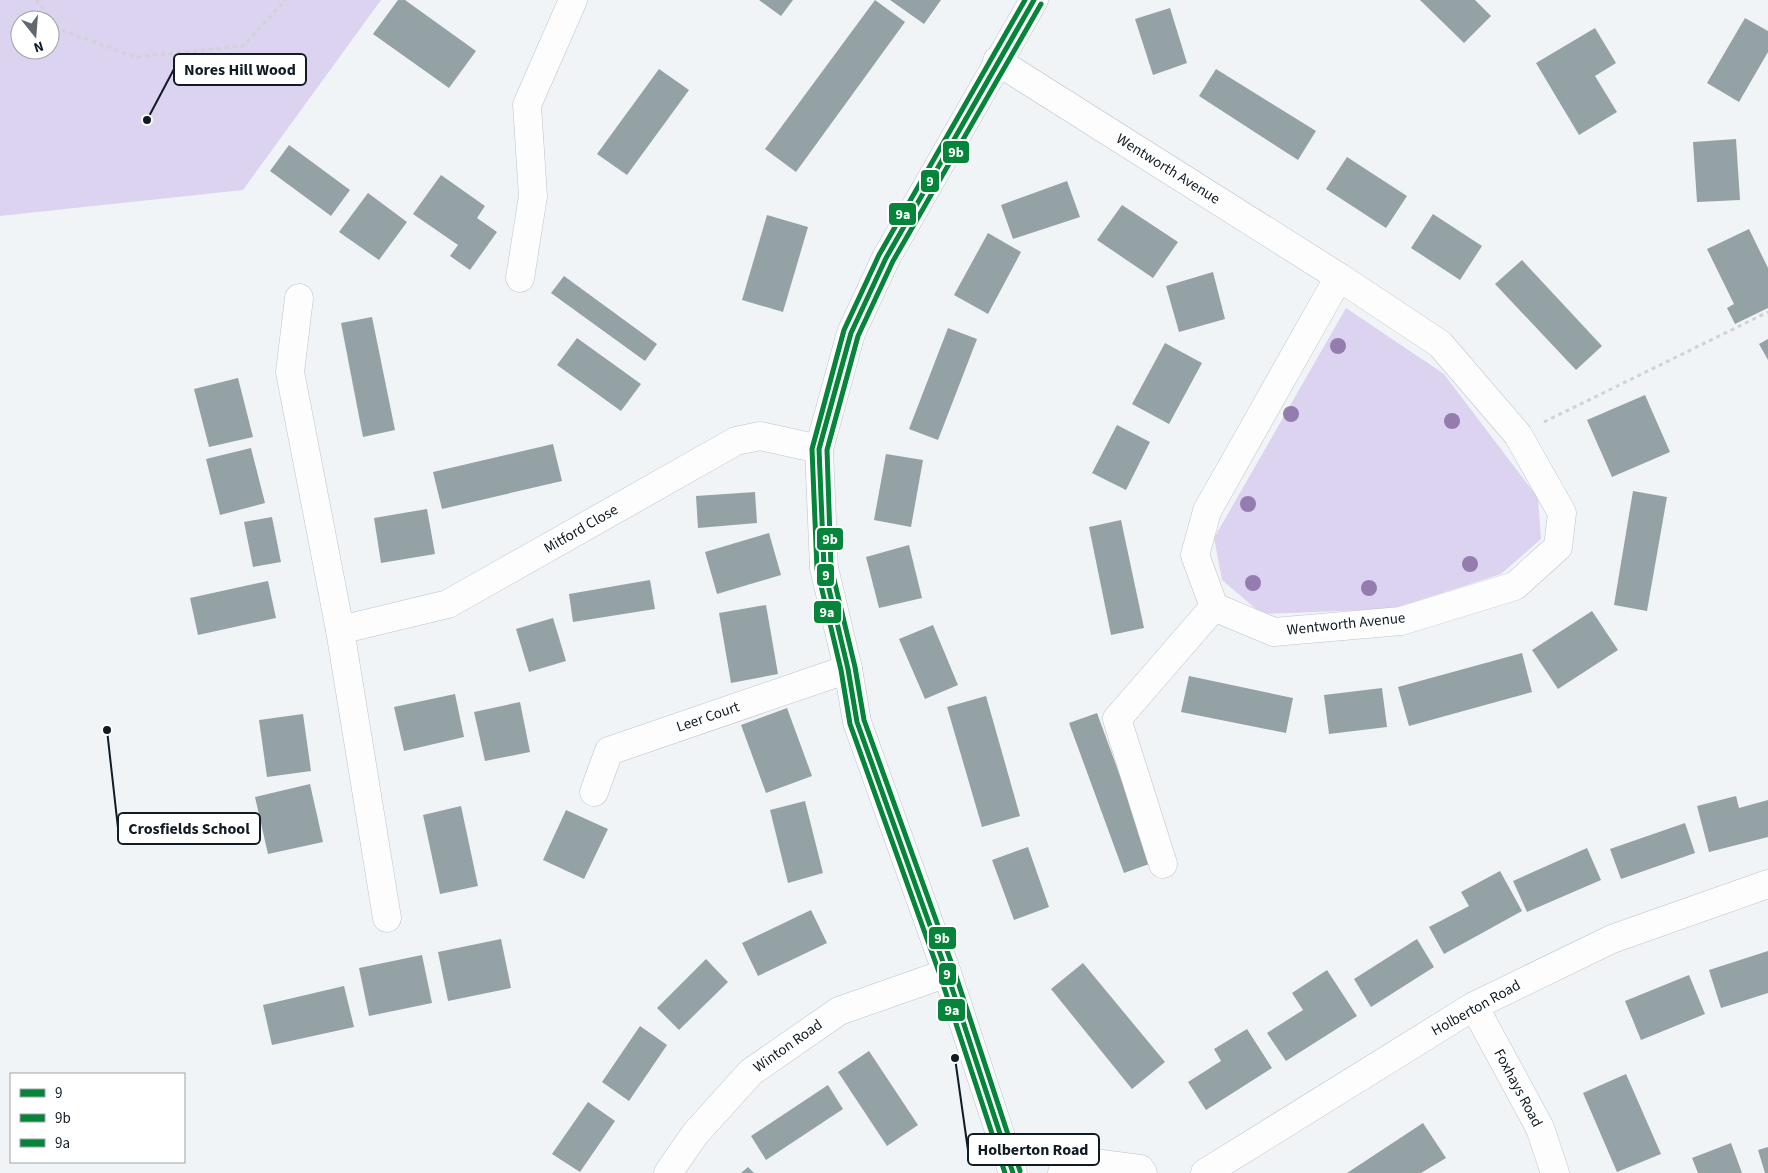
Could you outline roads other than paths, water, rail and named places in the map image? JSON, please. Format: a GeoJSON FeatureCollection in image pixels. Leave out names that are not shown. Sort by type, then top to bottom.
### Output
{"type":"FeatureCollection","features":[{"type":"Feature","properties":{"kind":"street"},"geometry":{"type":"LineString","coordinates":[[520,278],[533,196],[527,105],[573,0]]}},
{"type":"Feature","properties":{"kind":"street"},"geometry":{"type":"LineString","coordinates":[[1013,1173],[947,973],[857,722],[848,669],[824,568],[820,449],[852,333],[886,258],[927,189],[997,61],[1034,0]]}},
{"type":"Feature","properties":{"kind":"street","name":"Wentworth Avenue"},"geometry":{"type":"LineString","coordinates":[[997,61],[1339,277],[1440,344],[1518,435],[1562,512],[1558,547],[1516,586],[1401,621],[1274,632],[1214,607]]}},
{"type":"Feature","properties":{"kind":"street"},"geometry":{"type":"LineString","coordinates":[[1163,864],[1116,719],[1214,607],[1194,555],[1207,511],[1339,277]]}},
{"type":"Feature","properties":{"kind":"street"},"geometry":{"type":"LineString","coordinates":[[299,298],[290,372],[340,630],[388,918]]}},
{"type":"Feature","properties":{"kind":"street","name":"Mitford Close"},"geometry":{"type":"LineString","coordinates":[[340,630],[448,604],[736,441],[760,436],[820,449]]}},
{"type":"Feature","properties":{"kind":"street","name":"Leer Court"},"geometry":{"type":"LineString","coordinates":[[594,792],[609,751],[848,669]]}},
{"type":"Feature","properties":{"kind":"street","name":"Holberton Road"},"geometry":{"type":"LineString","coordinates":[[1205,1173],[1474,1006],[1612,939],[1768,884]]}},
{"type":"Feature","properties":{"kind":"street","name":"Winton Road"},"geometry":{"type":"LineString","coordinates":[[668,1173],[695,1134],[751,1072],[839,1010],[947,973]]}},
{"type":"Feature","properties":{"kind":"street","name":"Foxhays Road"},"geometry":{"type":"LineString","coordinates":[[1474,1006],[1540,1128],[1556,1173]]}},
{"type":"Feature","properties":{"kind":"street"},"geometry":{"type":"LineString","coordinates":[[1062,1173],[1094,1163],[1140,1169],[1143,1173]]}},
{"type":"Feature","properties":{"kind":"place","name":"Nores Hill Wood"},"geometry":{"type":"Point","coordinates":[147,120]}},
{"type":"Feature","properties":{"kind":"place","name":"Crosfields School"},"geometry":{"type":"Point","coordinates":[107,730]}},
{"type":"Feature","properties":{"kind":"place","name":"Holberton Road"},"geometry":{"type":"Point","coordinates":[955,1058]}}]}
